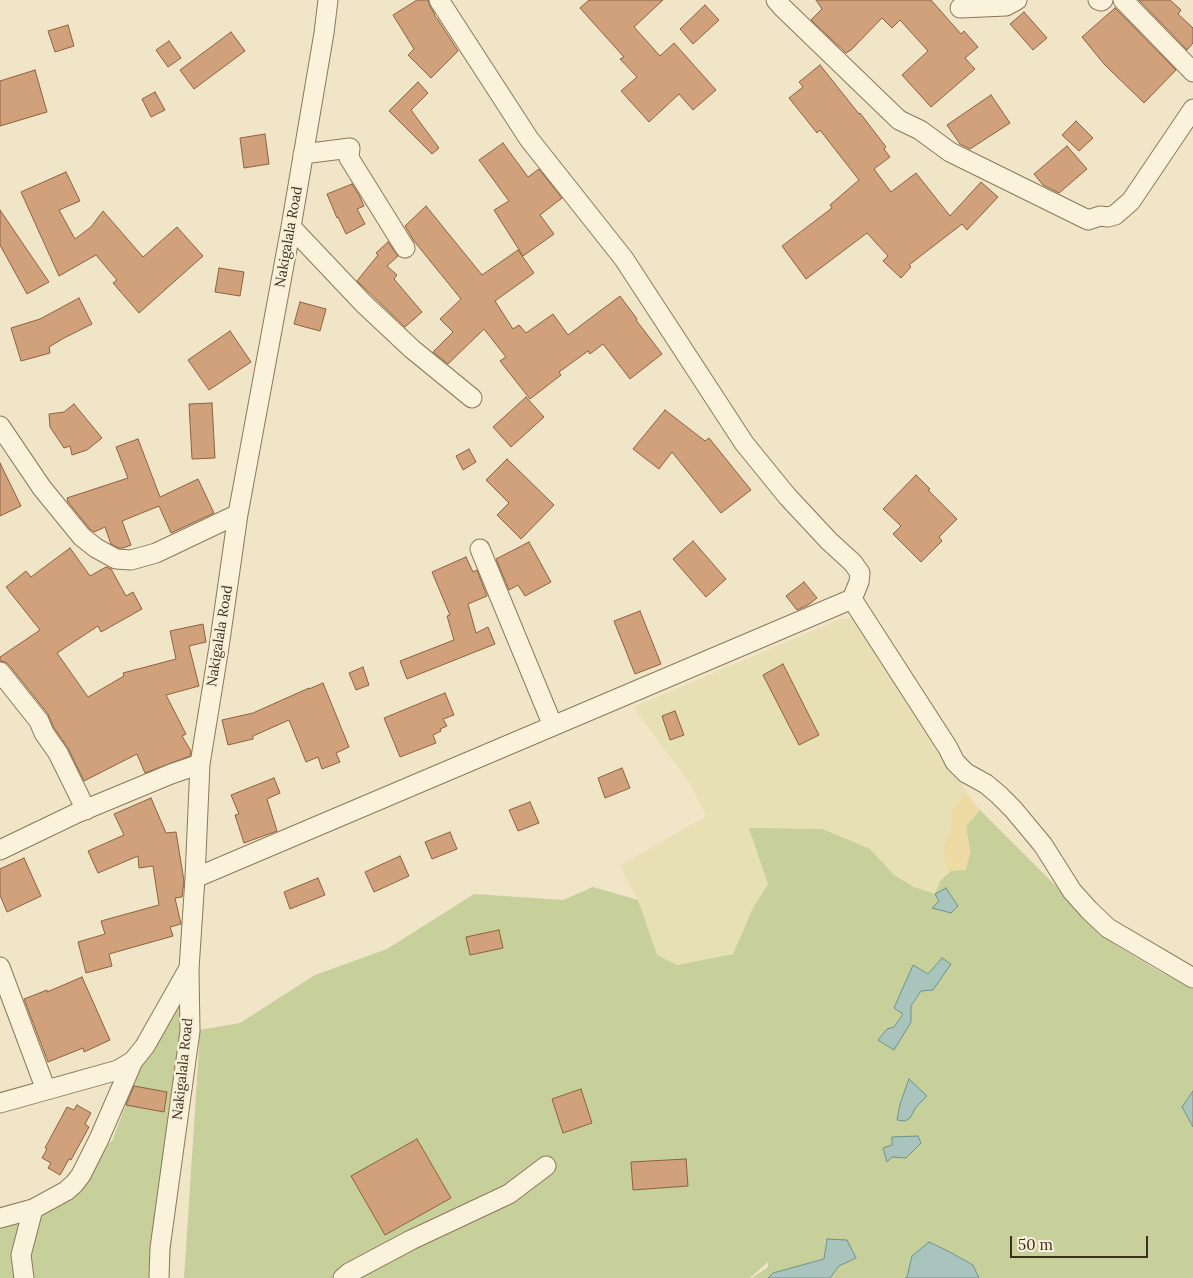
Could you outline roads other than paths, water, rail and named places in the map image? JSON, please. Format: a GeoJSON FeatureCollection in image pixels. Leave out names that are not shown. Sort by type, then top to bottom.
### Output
{"type":"FeatureCollection","features":[{"type":"Feature","properties":{"kind":"street","name":"Nakigalala Road"},"geometry":{"type":"LineString","coordinates":[[159,1278],[160,1248],[190,1032],[189,969],[200,764],[238,514],[291,227],[328,0]]}},
{"type":"Feature","properties":{"kind":"street"},"geometry":{"type":"LineString","coordinates":[[195,878],[852,599],[859,582],[860,573],[854,563],[829,541],[787,496],[744,443],[624,259],[529,139],[439,0]]}},
{"type":"Feature","properties":{"kind":"street"},"geometry":{"type":"LineString","coordinates":[[776,0],[899,120],[920,130],[950,152],[1088,220],[1100,216],[1108,217],[1115,215],[1131,201],[1193,109]]}},
{"type":"Feature","properties":{"kind":"street"},"geometry":{"type":"LineString","coordinates":[[960,8],[1006,6],[1017,0]]}},
{"type":"Feature","properties":{"kind":"street"},"geometry":{"type":"LineString","coordinates":[[1098,0],[1103,0]]}},
{"type":"Feature","properties":{"kind":"street"},"geometry":{"type":"LineString","coordinates":[[1123,0],[1193,72]]}},
{"type":"Feature","properties":{"kind":"street"},"geometry":{"type":"LineString","coordinates":[[303,154],[350,148],[348,158],[405,248]]}},
{"type":"Feature","properties":{"kind":"street"},"geometry":{"type":"LineString","coordinates":[[291,227],[371,310],[412,349],[472,398]]}},
{"type":"Feature","properties":{"kind":"street"},"geometry":{"type":"LineString","coordinates":[[0,426],[42,488],[82,537],[96,548],[116,559],[131,560],[156,553],[238,514]]}},
{"type":"Feature","properties":{"kind":"street"},"geometry":{"type":"LineString","coordinates":[[480,549],[553,726]]}},
{"type":"Feature","properties":{"kind":"street"},"geometry":{"type":"LineString","coordinates":[[852,599],[948,748],[955,762],[966,773],[986,784],[1013,809],[1043,845],[1072,891],[1108,928],[1193,978]]}},
{"type":"Feature","properties":{"kind":"street"},"geometry":{"type":"LineString","coordinates":[[0,672],[39,721],[44,734],[58,753],[86,810]]}},
{"type":"Feature","properties":{"kind":"street"},"geometry":{"type":"LineString","coordinates":[[0,850],[86,810],[171,774],[200,764]]}},
{"type":"Feature","properties":{"kind":"street"},"geometry":{"type":"LineString","coordinates":[[0,967],[46,1090]]}},
{"type":"Feature","properties":{"kind":"street"},"geometry":{"type":"LineString","coordinates":[[0,1218],[33,1209],[66,1190],[81,1175],[133,1061],[145,1046],[189,969]]}},
{"type":"Feature","properties":{"kind":"street"},"geometry":{"type":"LineString","coordinates":[[0,1103],[118,1070],[133,1061]]}},
{"type":"Feature","properties":{"kind":"street"},"geometry":{"type":"LineString","coordinates":[[343,1278],[411,1240],[509,1194],[546,1166]]}},
{"type":"Feature","properties":{"kind":"street"},"geometry":{"type":"LineString","coordinates":[[24,1278],[21,1255],[33,1209]]}},
{"type":"Feature","properties":{"kind":"water"},"geometry":{"type":"Polygon","coordinates":[[[946,888],[958,906],[951,913],[932,908],[939,901],[935,894],[946,888]]]}},
{"type":"Feature","properties":{"kind":"water"},"geometry":{"type":"Polygon","coordinates":[[[942,958],[951,964],[933,990],[921,991],[911,1006],[911,1022],[894,1050],[878,1040],[887,1029],[894,1027],[903,1014],[894,1008],[913,965],[928,974],[942,958]]]}},
{"type":"Feature","properties":{"kind":"water"},"geometry":{"type":"Polygon","coordinates":[[[909,1079],[927,1096],[916,1107],[910,1118],[905,1121],[897,1120],[900,1104],[909,1079]]]}},
{"type":"Feature","properties":{"kind":"water"},"geometry":{"type":"Polygon","coordinates":[[[1193,1091],[1193,1127],[1182,1107],[1193,1091]]]}},
{"type":"Feature","properties":{"kind":"water"},"geometry":{"type":"Polygon","coordinates":[[[918,1136],[921,1143],[906,1158],[892,1157],[887,1162],[883,1148],[892,1145],[892,1137],[918,1136]]]}},
{"type":"Feature","properties":{"kind":"water"},"geometry":{"type":"Polygon","coordinates":[[[827,1239],[847,1240],[856,1258],[839,1266],[830,1278],[768,1278],[773,1273],[824,1259],[827,1239]]]}},
{"type":"Feature","properties":{"kind":"water"},"geometry":{"type":"Polygon","coordinates":[[[929,1242],[973,1265],[979,1278],[905,1278],[907,1277],[912,1256],[929,1242]]]}}]}
